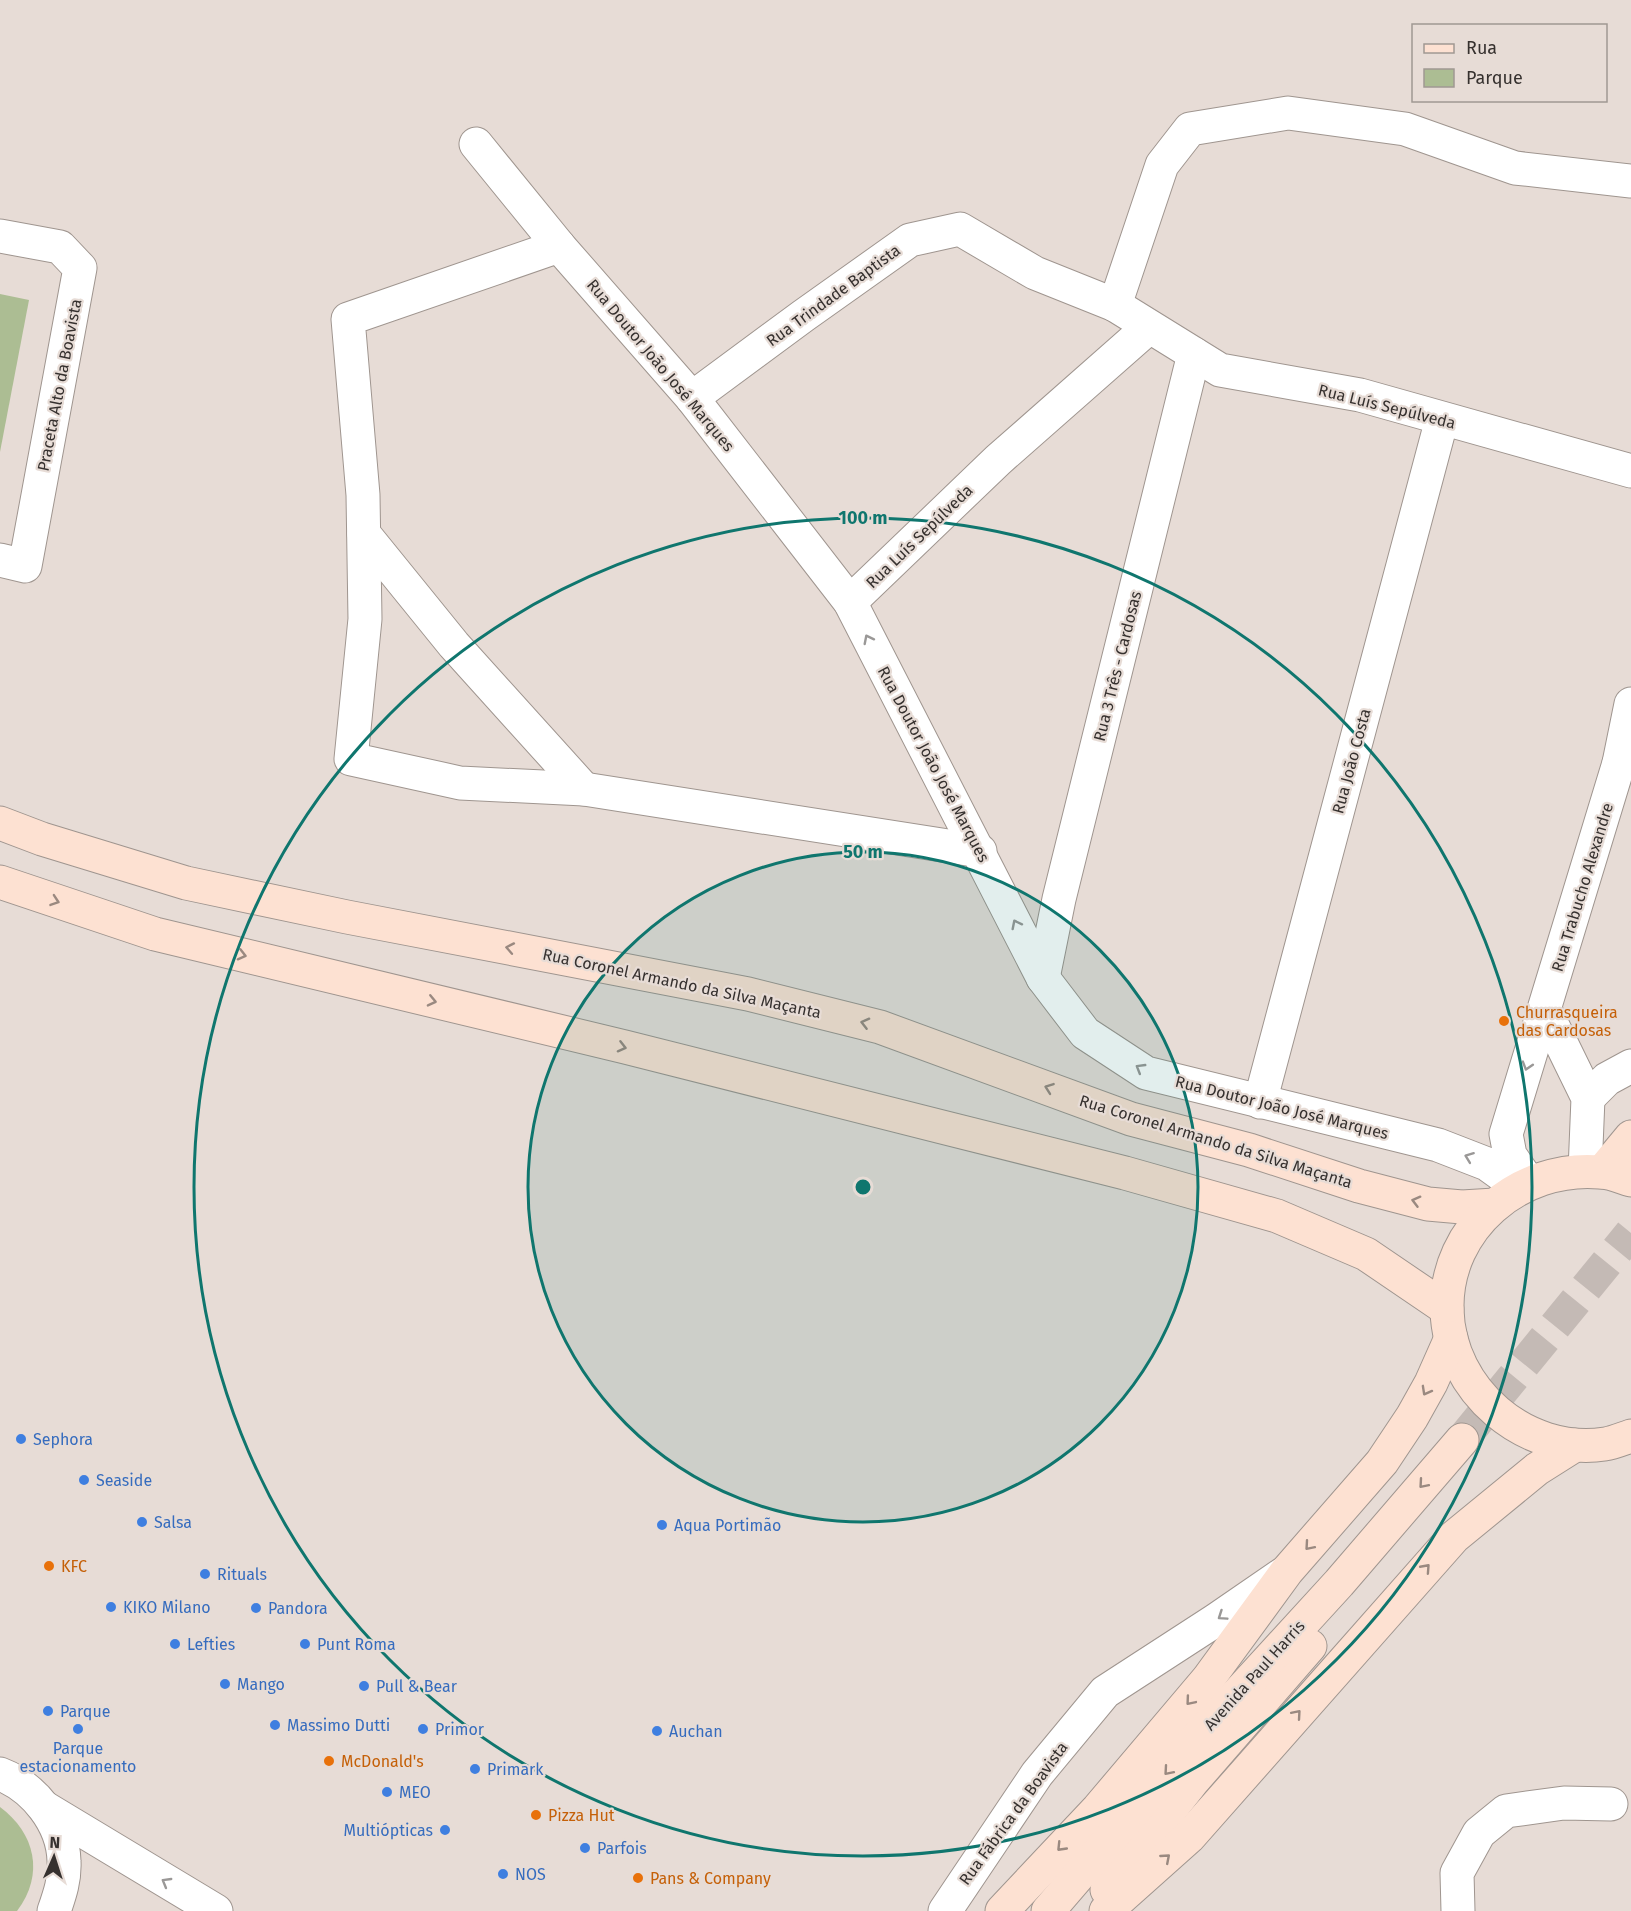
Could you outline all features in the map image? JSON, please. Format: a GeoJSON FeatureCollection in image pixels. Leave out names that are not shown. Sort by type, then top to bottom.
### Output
{"type":"FeatureCollection","features":[{"type":"Feature","properties":{"kind":"main road","name":"Rua Coronel Armando da Silva Maçanta"},"geometry":{"type":"LineString","coordinates":[[0,823],[42,839],[186,883],[347,917],[748,994],[869,1024],[1131,1119],[1249,1150],[1359,1186],[1428,1204],[1462,1207],[1514,1192]]}},
{"type":"Feature","properties":{"kind":"main road"},"geometry":{"type":"LineString","coordinates":[[0,882],[154,934],[625,1047],[1125,1173],[1277,1215],[1366,1254],[1449,1324],[1460,1366],[1495,1412],[1519,1428],[1537,1436],[1610,1446]]}},
{"type":"Feature","properties":{"kind":"main road"},"geometry":{"type":"LineString","coordinates":[[1002,1911],[1098,1809],[1208,1679],[1287,1571],[1382,1462],[1412,1418],[1431,1383],[1449,1324],[1450,1280],[1460,1251],[1474,1226],[1514,1192],[1550,1176],[1571,1171],[1606,1174],[1631,1137]]}},
{"type":"Feature","properties":{"kind":"main road","name":"Avenida Paul Harris"},"geometry":{"type":"LineString","coordinates":[[1048,1911],[1189,1747],[1339,1582],[1471,1446],[1192,1782],[1110,1886],[1087,1911]]}},
{"type":"Feature","properties":{"kind":"main road"},"geometry":{"type":"LineString","coordinates":[[1106,1911],[1189,1837],[1454,1537],[1538,1469],[1610,1446]]}},
{"type":"Feature","properties":{"kind":"street"},"geometry":{"type":"LineString","coordinates":[[1115,305],[1162,165],[1190,129],[1288,113],[1405,129],[1515,168],[1631,181]]}},
{"type":"Feature","properties":{"kind":"street","name":"Rua Doutor João José Marques"},"geometry":{"type":"LineString","coordinates":[[476,144],[559,246],[693,398],[850,602],[936,771],[980,851],[1043,978],[1085,1033],[1146,1073],[1438,1145],[1487,1164],[1514,1192]]}},
{"type":"Feature","properties":{"kind":"street","name":"Rua Trindade Baptista"},"geometry":{"type":"LineString","coordinates":[[693,398],[910,240],[960,229],[1035,273],[1115,305]]}},
{"type":"Feature","properties":{"kind":"street","name":"Praceta Alto da Boavista"},"geometry":{"type":"LineString","coordinates":[[0,236],[60,247],[80,268],[25,566],[0,560]]}},
{"type":"Feature","properties":{"kind":"street"},"geometry":{"type":"LineString","coordinates":[[559,246],[348,319],[363,495],[365,619],[351,759],[460,783],[584,789],[980,851]]}},
{"type":"Feature","properties":{"kind":"street","name":"Rua Luís Sepúlveda"},"geometry":{"type":"LineString","coordinates":[[1115,305],[1220,370],[1360,395],[1631,471]]}},
{"type":"Feature","properties":{"kind":"street","name":"Rua Luís Sepúlveda"},"geometry":{"type":"LineString","coordinates":[[850,602],[998,460],[1149,327]]}},
{"type":"Feature","properties":{"kind":"street","name":"Rua 3 Três - Cardosas"},"geometry":{"type":"LineString","coordinates":[[1043,978],[1059,899],[1194,354]]}},
{"type":"Feature","properties":{"kind":"street","name":"Rua João Costa"},"geometry":{"type":"LineString","coordinates":[[1260,1102],[1442,419]]}},
{"type":"Feature","properties":{"kind":"street"},"geometry":{"type":"LineString","coordinates":[[364,534],[454,645],[584,789]]}},
{"type":"Feature","properties":{"kind":"street","name":"Rua Trabucho Alexandre"},"geometry":{"type":"LineString","coordinates":[[1514,1192],[1506,1134],[1625,758],[1631,704]]}},
{"type":"Feature","properties":{"kind":"street"},"geometry":{"type":"LineString","coordinates":[[1545,1010],[1588,1098],[1606,1174]]}},
{"type":"Feature","properties":{"kind":"street"},"geometry":{"type":"LineString","coordinates":[[1588,1098],[1607,1079],[1631,1066]]}},
{"type":"Feature","properties":{"kind":"street","name":"Rua Fábrica da Boavista"},"geometry":{"type":"LineString","coordinates":[[945,1911],[1037,1774],[1105,1692],[1287,1571]]}},
{"type":"Feature","properties":{"kind":"street"},"geometry":{"type":"LineString","coordinates":[[0,1774],[15,1780],[45,1808],[216,1911]]}},
{"type":"Feature","properties":{"kind":"street"},"geometry":{"type":"LineString","coordinates":[[1458,1911],[1457,1873],[1479,1833],[1506,1811],[1564,1803],[1611,1804]]}},
{"type":"Feature","properties":{"kind":"street"},"geometry":{"type":"LineString","coordinates":[[45,1808],[58,1832],[64,1860],[62,1888],[54,1911]]}},
{"type":"Feature","properties":{"kind":"green space"},"geometry":{"type":"Polygon","coordinates":[[[0,294],[29,300],[0,452],[0,294]]]}},
{"type":"Feature","properties":{"kind":"green space"},"geometry":{"type":"Polygon","coordinates":[[[0,1807],[21,1829],[32,1855],[31,1883],[17,1911],[0,1911],[0,1807]]]}},
{"type":"Feature","properties":{"kind":"tunnel"},"geometry":{"type":"LineString","coordinates":[[1462,1440],[1631,1233]]}},
{"type":"Feature","properties":{"kind":"place","name":"Churrasqueira das Cardosas"},"geometry":{"type":"Point","coordinates":[1504,1021]}},
{"type":"Feature","properties":{"kind":"place","name":"Sephora"},"geometry":{"type":"Point","coordinates":[21,1439]}},
{"type":"Feature","properties":{"kind":"place","name":"Seaside"},"geometry":{"type":"Point","coordinates":[84,1480]}},
{"type":"Feature","properties":{"kind":"place","name":"Salsa"},"geometry":{"type":"Point","coordinates":[142,1522]}},
{"type":"Feature","properties":{"kind":"place","name":"Aqua Portimão"},"geometry":{"type":"Point","coordinates":[662,1525]}},
{"type":"Feature","properties":{"kind":"place","name":"KFC"},"geometry":{"type":"Point","coordinates":[49,1566]}},
{"type":"Feature","properties":{"kind":"place","name":"Rituals"},"geometry":{"type":"Point","coordinates":[205,1574]}},
{"type":"Feature","properties":{"kind":"place","name":"KIKO Milano"},"geometry":{"type":"Point","coordinates":[111,1607]}},
{"type":"Feature","properties":{"kind":"place","name":"Pandora"},"geometry":{"type":"Point","coordinates":[256,1608]}},
{"type":"Feature","properties":{"kind":"place","name":"Lefties"},"geometry":{"type":"Point","coordinates":[175,1644]}},
{"type":"Feature","properties":{"kind":"place","name":"Punt Roma"},"geometry":{"type":"Point","coordinates":[305,1644]}},
{"type":"Feature","properties":{"kind":"place","name":"Mango"},"geometry":{"type":"Point","coordinates":[225,1684]}},
{"type":"Feature","properties":{"kind":"place","name":"Pull & Bear"},"geometry":{"type":"Point","coordinates":[364,1686]}},
{"type":"Feature","properties":{"kind":"place","name":"Parque"},"geometry":{"type":"Point","coordinates":[48,1711]}},
{"type":"Feature","properties":{"kind":"place","name":"Massimo Dutti"},"geometry":{"type":"Point","coordinates":[275,1725]}},
{"type":"Feature","properties":{"kind":"place","name":"Parque estacionamento"},"geometry":{"type":"Point","coordinates":[78,1729]}},
{"type":"Feature","properties":{"kind":"place","name":"Primor"},"geometry":{"type":"Point","coordinates":[423,1729]}},
{"type":"Feature","properties":{"kind":"place","name":"Auchan"},"geometry":{"type":"Point","coordinates":[657,1731]}},
{"type":"Feature","properties":{"kind":"place","name":"McDonald's"},"geometry":{"type":"Point","coordinates":[329,1761]}},
{"type":"Feature","properties":{"kind":"place","name":"Primark"},"geometry":{"type":"Point","coordinates":[475,1769]}},
{"type":"Feature","properties":{"kind":"place","name":"MEO"},"geometry":{"type":"Point","coordinates":[387,1792]}},
{"type":"Feature","properties":{"kind":"place","name":"Pizza Hut"},"geometry":{"type":"Point","coordinates":[536,1815]}},
{"type":"Feature","properties":{"kind":"place","name":"Multiópticas"},"geometry":{"type":"Point","coordinates":[445,1830]}},
{"type":"Feature","properties":{"kind":"place","name":"Parfois"},"geometry":{"type":"Point","coordinates":[585,1848]}},
{"type":"Feature","properties":{"kind":"place","name":"NOS"},"geometry":{"type":"Point","coordinates":[503,1874]}},
{"type":"Feature","properties":{"kind":"place","name":"Pans & Company"},"geometry":{"type":"Point","coordinates":[638,1878]}}]}
